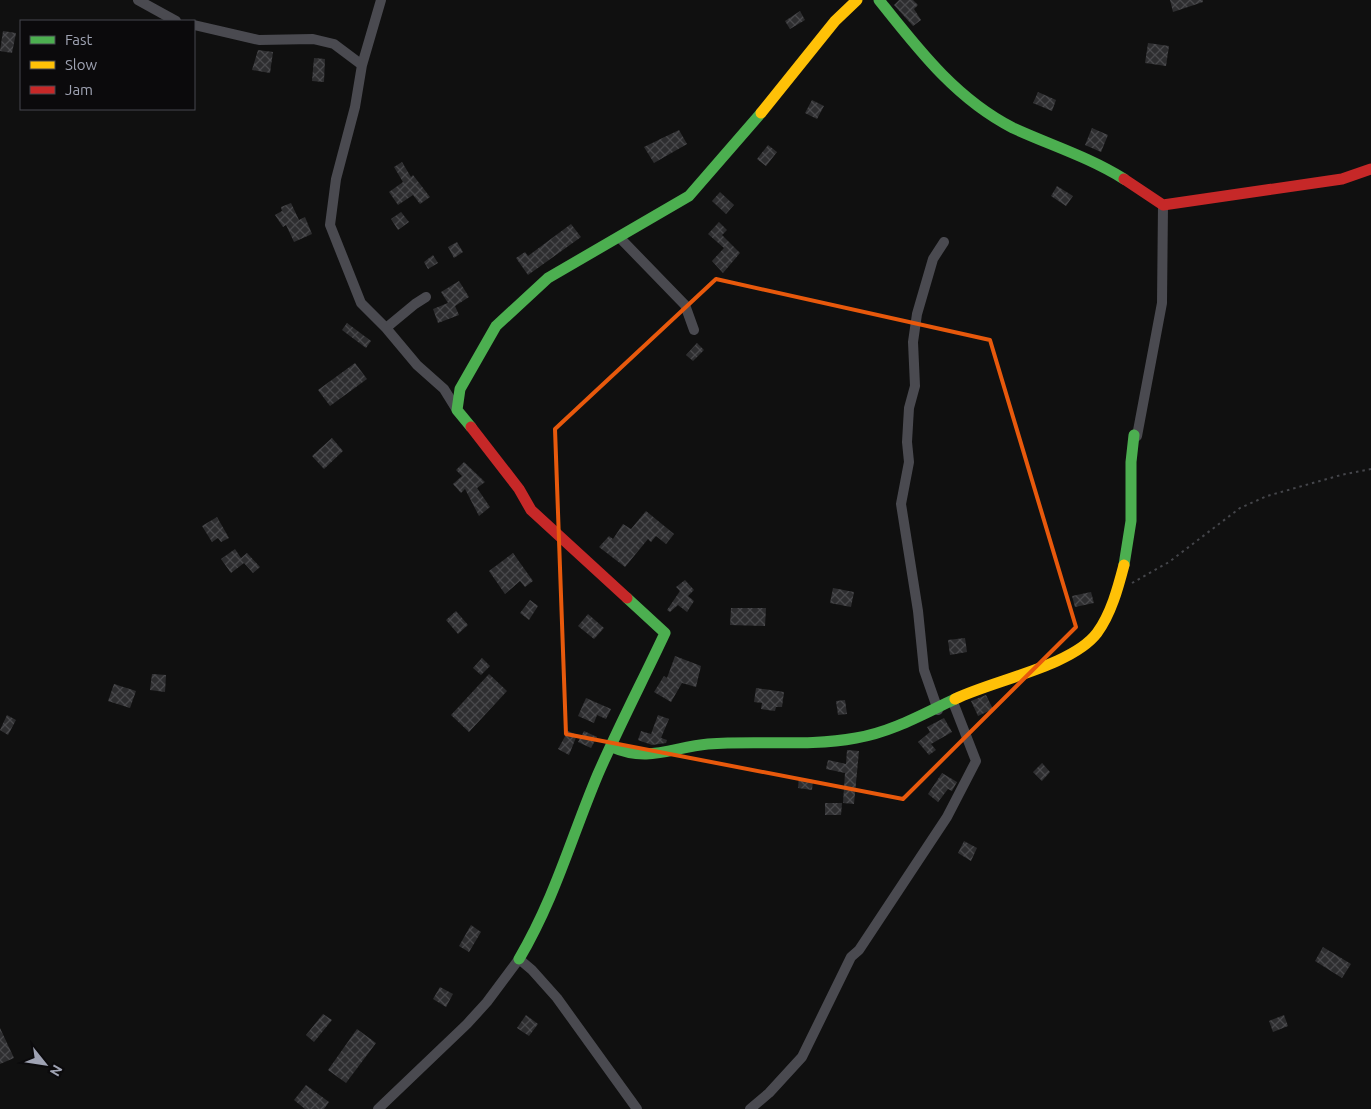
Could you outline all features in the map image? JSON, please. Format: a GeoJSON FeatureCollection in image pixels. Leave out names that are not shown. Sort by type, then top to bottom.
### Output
{"type":"FeatureCollection","features":[{"type":"Feature","properties":{"kind":"street"},"geometry":{"type":"LineString","coordinates":[[138,0],[174,20]]}},
{"type":"Feature","properties":{"kind":"street"},"geometry":{"type":"LineString","coordinates":[[378,1109],[467,1024],[487,1002],[519,959],[539,925],[568,859],[598,775],[665,633],[530,510],[518,489],[457,410],[444,389],[417,366],[386,328],[361,304],[330,225],[336,179],[355,107],[362,65],[381,0]]}},
{"type":"Feature","properties":{"kind":"street"},"geometry":{"type":"LineString","coordinates":[[457,410],[460,389],[496,326],[548,278],[620,238],[689,196],[770,102],[834,21],[857,0]]}},
{"type":"Feature","properties":{"kind":"street"},"geometry":{"type":"LineString","coordinates":[[879,0],[928,61],[967,99],[1012,127],[1105,167],[1163,205],[1342,179],[1371,169]]}},
{"type":"Feature","properties":{"kind":"street"},"geometry":{"type":"LineString","coordinates":[[195,25],[260,40],[313,39],[334,44],[362,65]]}},
{"type":"Feature","properties":{"kind":"street"},"geometry":{"type":"LineString","coordinates":[[612,747],[623,754],[648,756],[704,744],[827,743],[859,738],[898,728],[938,710],[979,688],[1021,674],[1088,644],[1108,615],[1130,532],[1132,506],[1130,469],[1162,303],[1163,205]]}},
{"type":"Feature","properties":{"kind":"street"},"geometry":{"type":"LineString","coordinates":[[620,238],[685,305],[694,330]]}},
{"type":"Feature","properties":{"kind":"street"},"geometry":{"type":"LineString","coordinates":[[938,710],[924,670],[918,611],[901,504],[909,462],[907,442],[909,408],[915,386],[913,342],[917,314],[933,259],[944,242]]}},
{"type":"Feature","properties":{"kind":"street"},"geometry":{"type":"LineString","coordinates":[[386,328],[426,297]]}},
{"type":"Feature","properties":{"kind":"street"},"geometry":{"type":"LineString","coordinates":[[750,1109],[769,1093],[802,1057],[851,957],[859,950],[946,817],[976,761],[953,702]]}},
{"type":"Feature","properties":{"kind":"street"},"geometry":{"type":"LineString","coordinates":[[519,959],[532,970],[557,998],[636,1109]]}},
{"type":"Feature","properties":{"kind":"path"},"geometry":{"type":"LineString","coordinates":[[1114,592],[1169,562],[1240,508],[1267,496],[1341,475],[1371,469]]}},
{"type":"Feature","properties":{"kind":"highlighted area"},"geometry":{"type":"Polygon","coordinates":[[[716,279],[990,340],[1076,627],[903,799],[566,734],[555,429],[716,279]]]}},
{"type":"Feature","properties":{"kind":"building"},"geometry":{"type":"Polygon","coordinates":[[[899,0],[913,0],[918,5],[914,9],[921,20],[913,26],[894,5],[899,0]]]}},
{"type":"Feature","properties":{"kind":"building"},"geometry":{"type":"Polygon","coordinates":[[[1170,0],[1203,0],[1203,2],[1173,12],[1170,0]]]}},
{"type":"Feature","properties":{"kind":"building"},"geometry":{"type":"Polygon","coordinates":[[[800,11],[805,20],[790,29],[785,21],[800,11]]]}},
{"type":"Feature","properties":{"kind":"building"},"geometry":{"type":"Polygon","coordinates":[[[3,31],[16,33],[12,53],[0,51],[3,31]]]}},
{"type":"Feature","properties":{"kind":"building"},"geometry":{"type":"Polygon","coordinates":[[[1148,43],[1169,46],[1166,66],[1145,63],[1148,43]]]}},
{"type":"Feature","properties":{"kind":"building"},"geometry":{"type":"Polygon","coordinates":[[[258,50],[273,52],[270,73],[252,70],[258,50]]]}},
{"type":"Feature","properties":{"kind":"building"},"geometry":{"type":"Polygon","coordinates":[[[314,58],[325,59],[324,82],[312,81],[314,58]]]}},
{"type":"Feature","properties":{"kind":"building"},"geometry":{"type":"Polygon","coordinates":[[[1038,92],[1056,100],[1052,111],[1033,103],[1038,92]]]}},
{"type":"Feature","properties":{"kind":"building"},"geometry":{"type":"Polygon","coordinates":[[[812,100],[824,106],[817,119],[805,113],[812,100]]]}},
{"type":"Feature","properties":{"kind":"building"},"geometry":{"type":"Polygon","coordinates":[[[1092,128],[1108,135],[1101,152],[1085,145],[1092,128]]]}},
{"type":"Feature","properties":{"kind":"building"},"geometry":{"type":"Polygon","coordinates":[[[679,130],[687,144],[654,163],[644,147],[679,130]]]}},
{"type":"Feature","properties":{"kind":"building"},"geometry":{"type":"Polygon","coordinates":[[[768,145],[777,152],[766,166],[757,159],[768,145]]]}},
{"type":"Feature","properties":{"kind":"building"},"geometry":{"type":"Polygon","coordinates":[[[402,162],[411,177],[413,175],[430,197],[420,204],[413,195],[398,205],[389,192],[403,182],[394,167],[402,162]]]}},
{"type":"Feature","properties":{"kind":"building"},"geometry":{"type":"Polygon","coordinates":[[[1057,186],[1073,196],[1066,206],[1051,196],[1057,186]]]}},
{"type":"Feature","properties":{"kind":"building"},"geometry":{"type":"Polygon","coordinates":[[[720,192],[734,205],[726,214],[712,201],[720,192]]]}},
{"type":"Feature","properties":{"kind":"building"},"geometry":{"type":"Polygon","coordinates":[[[291,203],[299,220],[305,217],[312,234],[294,242],[286,225],[283,227],[275,215],[282,211],[281,207],[291,203]]]}},
{"type":"Feature","properties":{"kind":"building"},"geometry":{"type":"Polygon","coordinates":[[[401,212],[409,222],[398,230],[391,219],[401,212]]]}},
{"type":"Feature","properties":{"kind":"building"},"geometry":{"type":"Polygon","coordinates":[[[719,222],[727,230],[722,235],[740,253],[723,273],[712,261],[724,248],[708,234],[719,222]]]}},
{"type":"Feature","properties":{"kind":"building"},"geometry":{"type":"Polygon","coordinates":[[[571,224],[581,237],[528,275],[516,258],[525,252],[528,256],[571,224]]]}},
{"type":"Feature","properties":{"kind":"building"},"geometry":{"type":"Polygon","coordinates":[[[457,242],[463,252],[454,258],[448,247],[457,242]]]}},
{"type":"Feature","properties":{"kind":"building"},"geometry":{"type":"Polygon","coordinates":[[[433,255],[438,263],[428,269],[424,262],[433,255]]]}},
{"type":"Feature","properties":{"kind":"building"},"geometry":{"type":"Polygon","coordinates":[[[459,281],[469,297],[455,306],[459,315],[438,323],[433,309],[448,303],[441,292],[459,281]]]}},
{"type":"Feature","properties":{"kind":"building"},"geometry":{"type":"Polygon","coordinates":[[[347,323],[371,341],[366,348],[342,330],[347,323]]]}},
{"type":"Feature","properties":{"kind":"building"},"geometry":{"type":"Polygon","coordinates":[[[697,343],[704,350],[693,361],[686,355],[697,343]]]}},
{"type":"Feature","properties":{"kind":"building"},"geometry":{"type":"Polygon","coordinates":[[[355,363],[367,379],[330,406],[318,390],[355,363]]]}},
{"type":"Feature","properties":{"kind":"building"},"geometry":{"type":"Polygon","coordinates":[[[332,438],[343,451],[324,469],[312,456],[332,438]]]}},
{"type":"Feature","properties":{"kind":"building"},"geometry":{"type":"Polygon","coordinates":[[[464,462],[485,482],[477,488],[490,507],[479,516],[465,489],[461,493],[453,484],[462,476],[456,470],[464,462]]]}},
{"type":"Feature","properties":{"kind":"building"},"geometry":{"type":"Polygon","coordinates":[[[646,511],[674,534],[666,544],[656,536],[651,542],[648,539],[625,567],[599,547],[609,536],[613,539],[623,524],[631,529],[646,511]]]}},
{"type":"Feature","properties":{"kind":"building"},"geometry":{"type":"Polygon","coordinates":[[[217,517],[229,538],[221,542],[218,538],[212,542],[202,526],[217,517]]]}},
{"type":"Feature","properties":{"kind":"building"},"geometry":{"type":"Polygon","coordinates":[[[235,549],[241,558],[247,553],[260,567],[253,573],[244,563],[231,573],[221,559],[235,549]]]}},
{"type":"Feature","properties":{"kind":"building"},"geometry":{"type":"Polygon","coordinates":[[[513,553],[533,581],[525,587],[520,581],[505,594],[489,571],[513,553]]]}},
{"type":"Feature","properties":{"kind":"building"},"geometry":{"type":"Polygon","coordinates":[[[685,580],[694,590],[688,596],[694,601],[687,612],[678,605],[670,612],[667,610],[680,591],[676,587],[685,580]]]}},
{"type":"Feature","properties":{"kind":"building"},"geometry":{"type":"Polygon","coordinates":[[[833,588],[854,592],[851,607],[830,603],[833,588]]]}},
{"type":"Feature","properties":{"kind":"building"},"geometry":{"type":"Polygon","coordinates":[[[1091,592],[1094,603],[1075,607],[1072,596],[1091,592]]]}},
{"type":"Feature","properties":{"kind":"building"},"geometry":{"type":"Polygon","coordinates":[[[530,600],[538,606],[529,620],[520,613],[530,600]]]}},
{"type":"Feature","properties":{"kind":"building"},"geometry":{"type":"Polygon","coordinates":[[[731,608],[766,608],[765,626],[730,625],[731,608]]]}},
{"type":"Feature","properties":{"kind":"building"},"geometry":{"type":"Polygon","coordinates":[[[456,611],[468,625],[458,634],[446,620],[456,611]]]}},
{"type":"Feature","properties":{"kind":"building"},"geometry":{"type":"Polygon","coordinates":[[[588,614],[604,628],[594,639],[578,626],[588,614]]]}},
{"type":"Feature","properties":{"kind":"building"},"geometry":{"type":"Polygon","coordinates":[[[965,638],[967,652],[950,655],[948,640],[965,638]]]}},
{"type":"Feature","properties":{"kind":"building"},"geometry":{"type":"Polygon","coordinates":[[[675,656],[701,666],[696,687],[682,683],[671,702],[654,692],[664,676],[667,678],[675,656]]]}},
{"type":"Feature","properties":{"kind":"building"},"geometry":{"type":"Polygon","coordinates":[[[482,658],[490,666],[481,675],[473,668],[482,658]]]}},
{"type":"Feature","properties":{"kind":"building"},"geometry":{"type":"Polygon","coordinates":[[[152,674],[166,675],[165,692],[150,690],[152,674]]]}},
{"type":"Feature","properties":{"kind":"building"},"geometry":{"type":"Polygon","coordinates":[[[489,674],[507,691],[469,732],[451,715],[489,674]]]}},
{"type":"Feature","properties":{"kind":"building"},"geometry":{"type":"Polygon","coordinates":[[[114,684],[136,691],[130,708],[108,701],[114,684]]]}},
{"type":"Feature","properties":{"kind":"building"},"geometry":{"type":"Polygon","coordinates":[[[756,688],[784,692],[782,707],[776,707],[775,711],[761,709],[762,703],[754,702],[756,688]]]}},
{"type":"Feature","properties":{"kind":"building"},"geometry":{"type":"Polygon","coordinates":[[[986,695],[993,709],[978,716],[971,701],[986,695]]]}},
{"type":"Feature","properties":{"kind":"building"},"geometry":{"type":"Polygon","coordinates":[[[586,698],[611,709],[606,719],[597,715],[594,723],[578,716],[586,698]]]}},
{"type":"Feature","properties":{"kind":"building"},"geometry":{"type":"Polygon","coordinates":[[[845,700],[847,714],[838,715],[836,701],[845,700]]]}},
{"type":"Feature","properties":{"kind":"building"},"geometry":{"type":"Polygon","coordinates":[[[7,715],[16,720],[8,735],[0,730],[7,715]]]}},
{"type":"Feature","properties":{"kind":"building"},"geometry":{"type":"Polygon","coordinates":[[[658,715],[669,719],[661,738],[667,740],[666,743],[652,745],[638,740],[641,731],[651,734],[658,715]]]}},
{"type":"Feature","properties":{"kind":"building"},"geometry":{"type":"Polygon","coordinates":[[[944,718],[952,732],[931,744],[936,750],[929,755],[918,742],[930,732],[927,727],[944,718]]]}},
{"type":"Feature","properties":{"kind":"building"},"geometry":{"type":"Polygon","coordinates":[[[568,731],[577,735],[569,755],[558,749],[568,731]]]}},
{"type":"Feature","properties":{"kind":"building"},"geometry":{"type":"Polygon","coordinates":[[[584,731],[597,737],[591,748],[578,742],[584,731]]]}},
{"type":"Feature","properties":{"kind":"building"},"geometry":{"type":"Polygon","coordinates":[[[847,750],[859,751],[854,804],[843,803],[845,773],[826,769],[828,760],[846,764],[847,750]]]}},
{"type":"Feature","properties":{"kind":"building"},"geometry":{"type":"Polygon","coordinates":[[[1042,763],[1050,772],[1042,781],[1033,772],[1042,763]]]}},
{"type":"Feature","properties":{"kind":"building"},"geometry":{"type":"Polygon","coordinates":[[[942,773],[957,782],[952,791],[948,789],[938,802],[928,794],[942,773]]]}},
{"type":"Feature","properties":{"kind":"building"},"geometry":{"type":"Polygon","coordinates":[[[799,778],[813,780],[812,790],[798,788],[799,778]]]}},
{"type":"Feature","properties":{"kind":"building"},"geometry":{"type":"Polygon","coordinates":[[[825,803],[842,803],[841,815],[825,815],[825,803]]]}},
{"type":"Feature","properties":{"kind":"building"},"geometry":{"type":"Polygon","coordinates":[[[964,841],[977,848],[971,861],[958,853],[964,841]]]}},
{"type":"Feature","properties":{"kind":"building"},"geometry":{"type":"Polygon","coordinates":[[[471,925],[481,932],[469,952],[459,946],[471,925]]]}},
{"type":"Feature","properties":{"kind":"building"},"geometry":{"type":"Polygon","coordinates":[[[1323,947],[1351,964],[1342,978],[1315,961],[1323,947]]]}},
{"type":"Feature","properties":{"kind":"building"},"geometry":{"type":"Polygon","coordinates":[[[440,987],[453,994],[446,1007],[433,999],[440,987]]]}},
{"type":"Feature","properties":{"kind":"building"},"geometry":{"type":"Polygon","coordinates":[[[323,1014],[332,1020],[314,1042],[306,1035],[323,1014]]]}},
{"type":"Feature","properties":{"kind":"building"},"geometry":{"type":"Polygon","coordinates":[[[526,1015],[538,1024],[529,1036],[517,1028],[526,1015]]]}},
{"type":"Feature","properties":{"kind":"building"},"geometry":{"type":"Polygon","coordinates":[[[1284,1015],[1288,1026],[1273,1032],[1269,1021],[1284,1015]]]}},
{"type":"Feature","properties":{"kind":"building"},"geometry":{"type":"Polygon","coordinates":[[[0,1028],[14,1058],[0,1064],[0,1028]]]}},
{"type":"Feature","properties":{"kind":"building"},"geometry":{"type":"Polygon","coordinates":[[[357,1029],[376,1043],[346,1083],[328,1070],[357,1029]]]}},
{"type":"Feature","properties":{"kind":"building"},"geometry":{"type":"Polygon","coordinates":[[[306,1085],[329,1102],[324,1109],[305,1109],[294,1100],[306,1085]]]}},
{"type":"Feature","properties":{"kind":"traffic: fast"},"geometry":{"type":"LineString","coordinates":[[879,0],[939,72],[974,103],[1013,128],[1083,158],[1124,179]]}},
{"type":"Feature","properties":{"kind":"traffic: fast"},"geometry":{"type":"LineString","coordinates":[[471,427],[457,410],[460,389],[496,326],[548,278],[689,196],[761,113]]}},
{"type":"Feature","properties":{"kind":"traffic: fast"},"geometry":{"type":"LineString","coordinates":[[1124,565],[1131,521],[1131,462],[1134,435]]}},
{"type":"Feature","properties":{"kind":"traffic: fast"},"geometry":{"type":"LineString","coordinates":[[519,959],[553,891],[606,756],[665,633],[627,598]]}},
{"type":"Feature","properties":{"kind":"traffic: fast"},"geometry":{"type":"LineString","coordinates":[[612,747],[625,752],[649,754],[708,744],[838,741],[882,731],[907,722],[955,699]]}},
{"type":"Feature","properties":{"kind":"traffic: slow"},"geometry":{"type":"LineString","coordinates":[[761,113],[835,21],[857,0]]}},
{"type":"Feature","properties":{"kind":"traffic: slow"},"geometry":{"type":"LineString","coordinates":[[955,699],[1051,663],[1070,655],[1085,645],[1097,633],[1106,618],[1117,592],[1124,565]]}},
{"type":"Feature","properties":{"kind":"traffic: jam"},"geometry":{"type":"LineString","coordinates":[[1124,179],[1163,205],[1342,179],[1371,169]]}},
{"type":"Feature","properties":{"kind":"traffic: jam"},"geometry":{"type":"LineString","coordinates":[[471,427],[519,489],[531,510],[627,598]]}}]}
